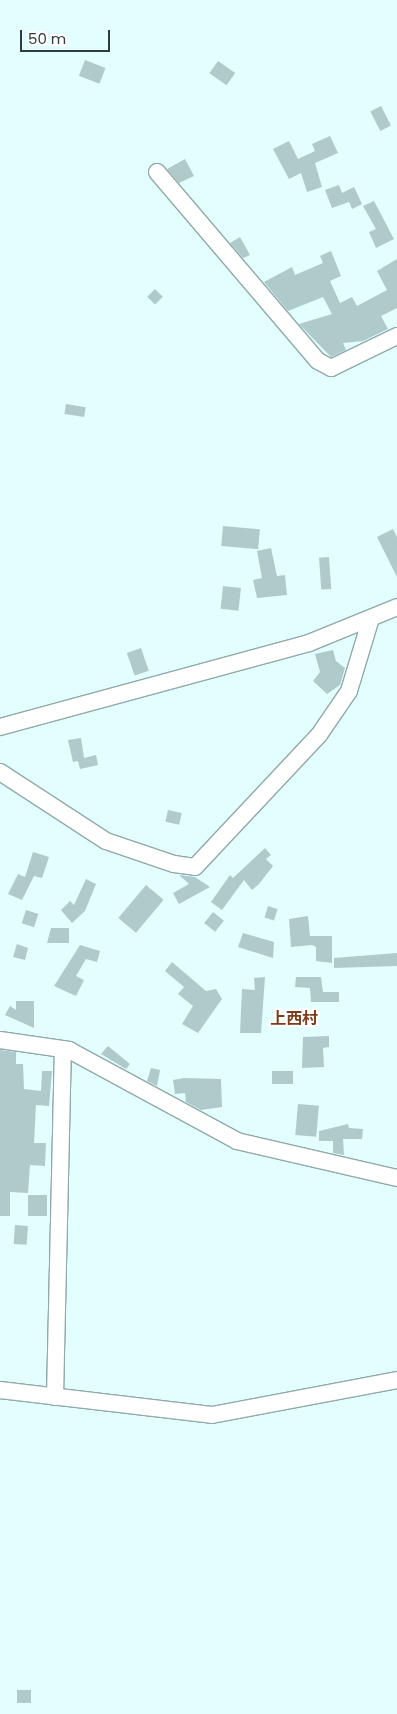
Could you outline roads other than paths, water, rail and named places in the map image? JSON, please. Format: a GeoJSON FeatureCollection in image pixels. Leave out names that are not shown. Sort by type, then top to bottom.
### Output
{"type":"FeatureCollection","features":[{"type":"Feature","properties":{"kind":"street"},"geometry":{"type":"LineString","coordinates":[[158,172],[318,361],[331,368],[397,336]]}},
{"type":"Feature","properties":{"kind":"street"},"geometry":{"type":"LineString","coordinates":[[0,727],[309,644],[397,608]]}},
{"type":"Feature","properties":{"kind":"street"},"geometry":{"type":"LineString","coordinates":[[0,772],[106,841],[174,864],[195,867],[319,735],[349,691],[371,618]]}},
{"type":"Feature","properties":{"kind":"street"},"geometry":{"type":"LineString","coordinates":[[0,1040],[63,1050],[237,1140],[397,1178]]}},
{"type":"Feature","properties":{"kind":"street"},"geometry":{"type":"LineString","coordinates":[[55,1397],[63,1050]]}},
{"type":"Feature","properties":{"kind":"street"},"geometry":{"type":"LineString","coordinates":[[0,1390],[212,1415],[397,1380]]}},
{"type":"Feature","properties":{"kind":"district","name":"上西村"},"geometry":{"type":"Point","coordinates":[294,1019]}}]}
